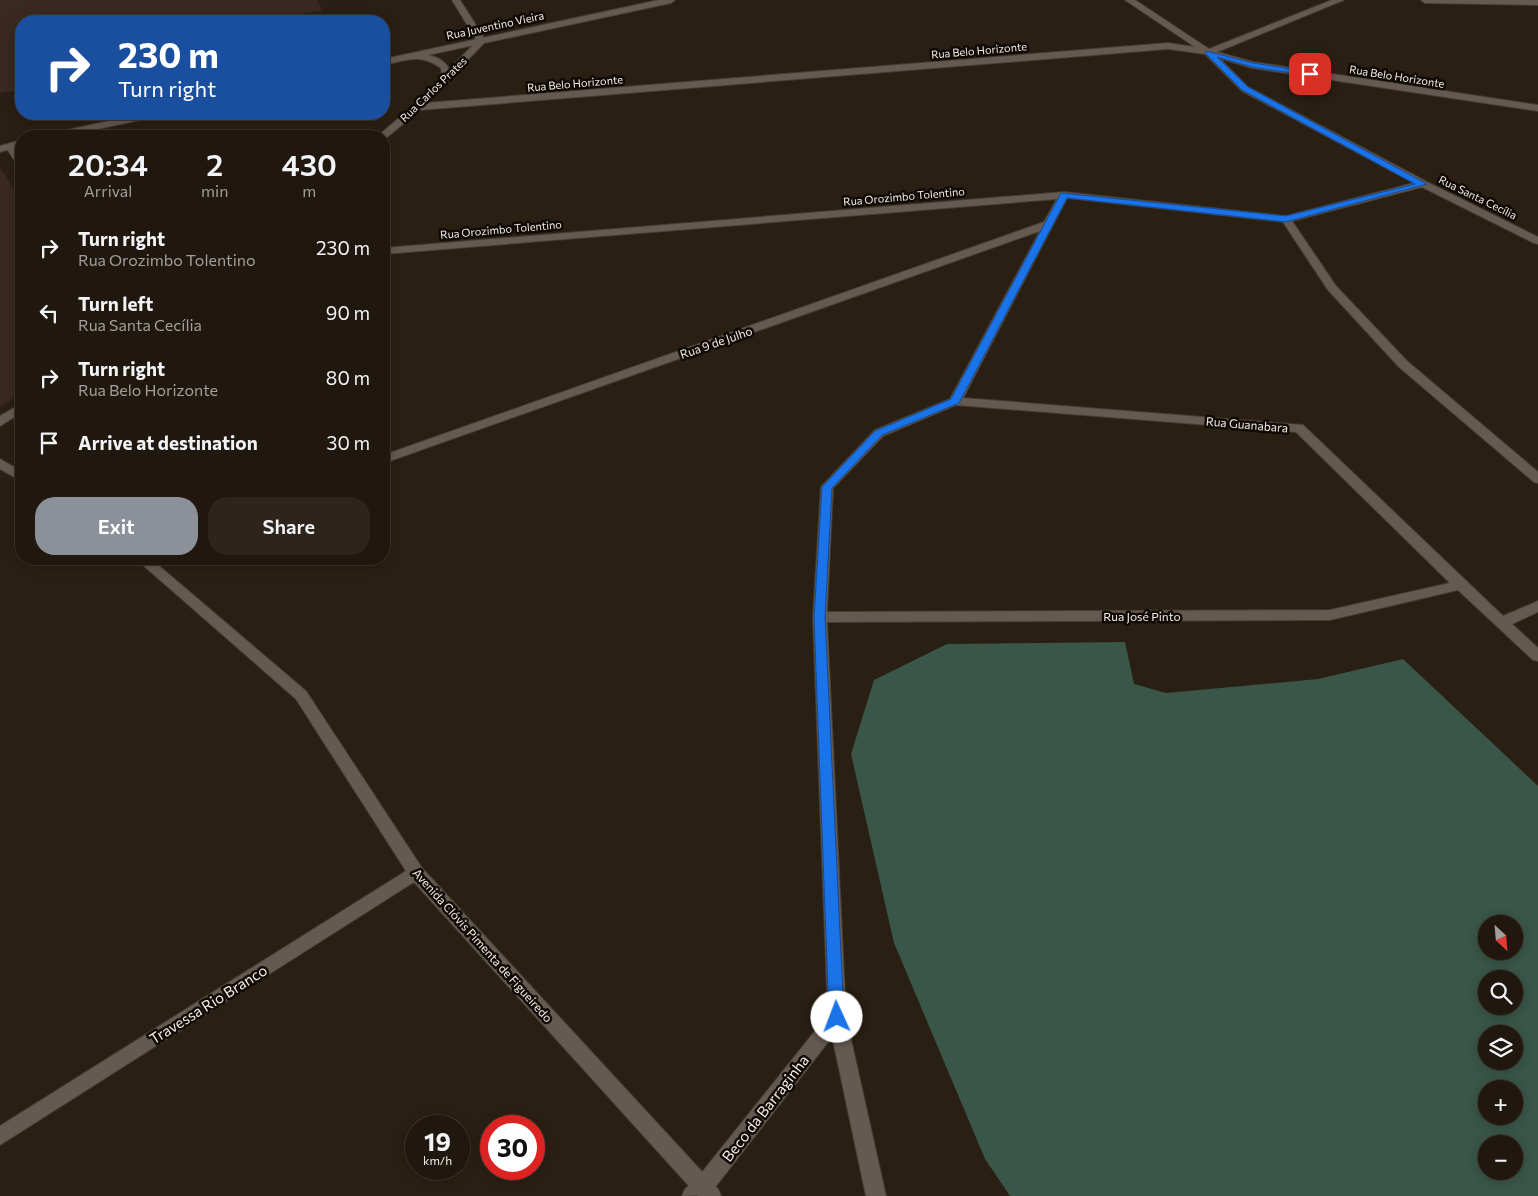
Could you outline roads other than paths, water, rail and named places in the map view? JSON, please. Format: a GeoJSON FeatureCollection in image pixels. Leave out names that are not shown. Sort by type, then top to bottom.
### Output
{"type":"FeatureCollection","features":[{"type":"Feature","properties":{"kind":"street"},"geometry":{"type":"LineString","coordinates":[[456,0],[482,41]]}},
{"type":"Feature","properties":{"kind":"street","name":"Rua Juventino Vieira"},"geometry":{"type":"LineString","coordinates":[[390,61],[671,0]]}},
{"type":"Feature","properties":{"kind":"street","name":"Rua Santa Cecília"},"geometry":{"type":"LineString","coordinates":[[1129,0],[1208,52],[1245,89],[1423,184],[1538,241]]}},
{"type":"Feature","properties":{"kind":"street"},"geometry":{"type":"LineString","coordinates":[[1208,52],[1340,0]]}},
{"type":"Feature","properties":{"kind":"street"},"geometry":{"type":"LineString","coordinates":[[1425,0],[1538,2]]}},
{"type":"Feature","properties":{"kind":"street","name":"Rua Carlos Prates"},"geometry":{"type":"LineString","coordinates":[[390,130],[447,78],[482,41]]}},
{"type":"Feature","properties":{"kind":"street","name":"Rua Belo Horizonte"},"geometry":{"type":"LineString","coordinates":[[417,106],[1168,46],[1208,52],[1252,65],[1538,108]]}},
{"type":"Feature","properties":{"kind":"street"},"geometry":{"type":"LineString","coordinates":[[415,55],[434,59],[440,63],[445,67],[447,78]]}},
{"type":"Feature","properties":{"kind":"street"},"geometry":{"type":"LineString","coordinates":[[81,130],[126,120]]}},
{"type":"Feature","properties":{"kind":"street"},"geometry":{"type":"LineString","coordinates":[[0,149],[15,145]]}},
{"type":"Feature","properties":{"kind":"street"},"geometry":{"type":"LineString","coordinates":[[10,146],[15,154]]}},
{"type":"Feature","properties":{"kind":"street","name":"Rua Orozimbo Tolentino"},"geometry":{"type":"LineString","coordinates":[[390,251],[1064,195],[1286,219],[1423,184]]}},
{"type":"Feature","properties":{"kind":"street"},"geometry":{"type":"LineString","coordinates":[[876,1196],[837,1017],[820,617],[827,487],[878,433],[955,401],[1064,195]]}},
{"type":"Feature","properties":{"kind":"street"},"geometry":{"type":"LineString","coordinates":[[1286,219],[1332,288],[1403,364],[1538,479]]}},
{"type":"Feature","properties":{"kind":"street","name":"Rua 9 de Julho"},"geometry":{"type":"LineString","coordinates":[[390,457],[1049,224]]}},
{"type":"Feature","properties":{"kind":"street","name":"Rua Guanabara"},"geometry":{"type":"LineString","coordinates":[[955,401],[1299,428],[1461,585],[1538,656]]}},
{"type":"Feature","properties":{"kind":"street"},"geometry":{"type":"LineString","coordinates":[[0,422],[15,412]]}},
{"type":"Feature","properties":{"kind":"street"},"geometry":{"type":"LineString","coordinates":[[0,463],[15,473]]}},
{"type":"Feature","properties":{"kind":"street","name":"Avenida Clóvis Pimenta de Figueiredo"},"geometry":{"type":"LineString","coordinates":[[150,565],[301,695],[416,873],[702,1193]]}},
{"type":"Feature","properties":{"kind":"street","name":"Rua José Pinto"},"geometry":{"type":"LineString","coordinates":[[820,617],[1330,615],[1461,585]]}},
{"type":"Feature","properties":{"kind":"street"},"geometry":{"type":"LineString","coordinates":[[1503,622],[1538,606]]}},
{"type":"Feature","properties":{"kind":"street","name":"Travessa Rio Branco"},"geometry":{"type":"LineString","coordinates":[[0,1136],[416,873]]}},
{"type":"Feature","properties":{"kind":"street","name":"Beco da Barraginha"},"geometry":{"type":"LineString","coordinates":[[702,1193],[837,1017]]}}]}
